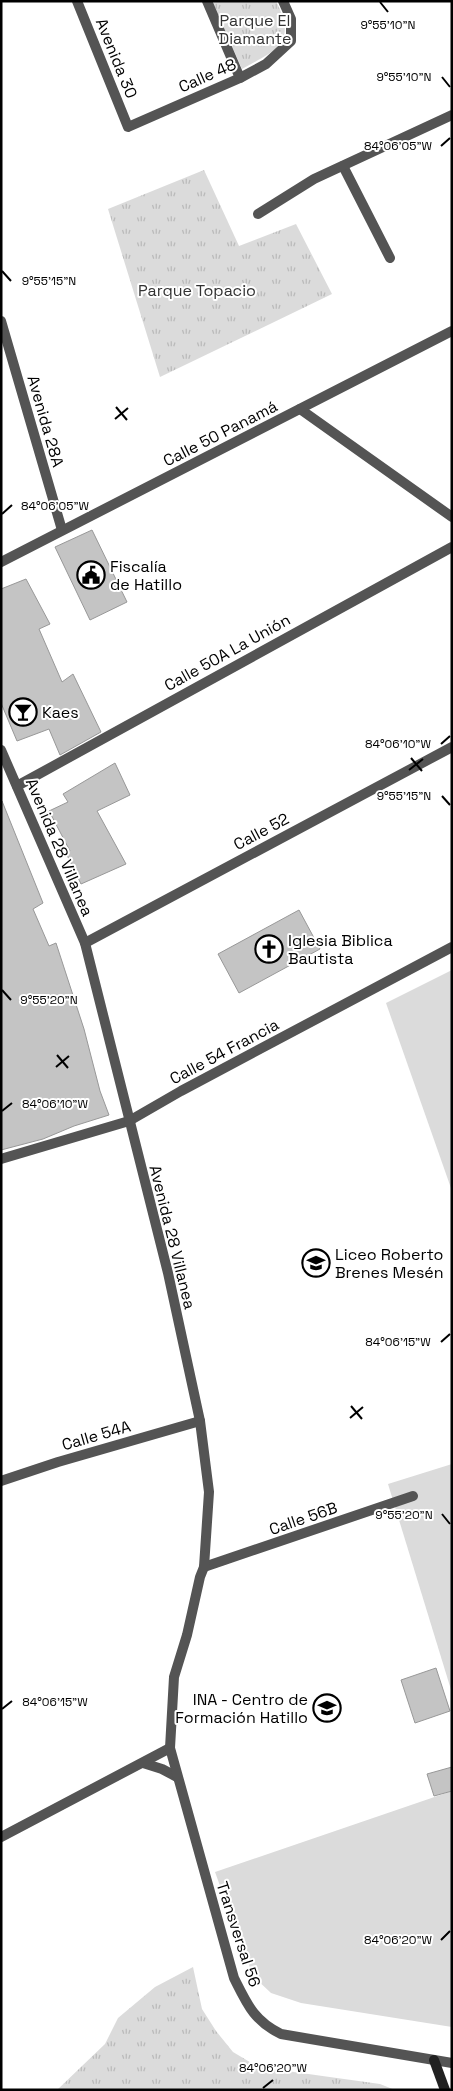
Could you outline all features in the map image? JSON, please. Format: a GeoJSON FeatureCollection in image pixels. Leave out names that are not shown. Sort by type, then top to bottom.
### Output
{"type":"FeatureCollection","features":[{"type":"Feature","properties":{"kind":"main road"},"geometry":{"type":"LineString","coordinates":[[434,2060],[445,2090]]}},
{"type":"Feature","properties":{"kind":"street","name":"Avenida 30"},"geometry":{"type":"LineString","coordinates":[[77,1],[128,127]]}},
{"type":"Feature","properties":{"kind":"street"},"geometry":{"type":"LineString","coordinates":[[207,1],[240,78]]}},
{"type":"Feature","properties":{"kind":"street","name":"Calle 48"},"geometry":{"type":"LineString","coordinates":[[128,127],[240,78],[266,64],[291,41],[291,19],[282,1]]}},
{"type":"Feature","properties":{"kind":"street"},"geometry":{"type":"LineString","coordinates":[[258,214],[314,179],[452,115]]}},
{"type":"Feature","properties":{"kind":"street"},"geometry":{"type":"LineString","coordinates":[[343,166],[390,258]]}},
{"type":"Feature","properties":{"kind":"street","name":"Avenida 28A"},"geometry":{"type":"LineString","coordinates":[[1,321],[62,530]]}},
{"type":"Feature","properties":{"kind":"street","name":"Calle 50 Panamá"},"geometry":{"type":"LineString","coordinates":[[1,562],[452,331]]}},
{"type":"Feature","properties":{"kind":"street"},"geometry":{"type":"LineString","coordinates":[[300,409],[452,517]]}},
{"type":"Feature","properties":{"kind":"street","name":"Calle 50A La Unión"},"geometry":{"type":"LineString","coordinates":[[17,786],[452,547]]}},
{"type":"Feature","properties":{"kind":"street","name":"Calle 52"},"geometry":{"type":"LineString","coordinates":[[85,943],[452,747]]}},
{"type":"Feature","properties":{"kind":"street","name":"Avenida 28 Villanea"},"geometry":{"type":"LineString","coordinates":[[1,750],[85,943],[168,1273],[200,1421],[209,1492],[204,1567],[174,1677],[170,1748]]}},
{"type":"Feature","properties":{"kind":"street","name":"Calle 54 Francia"},"geometry":{"type":"LineString","coordinates":[[1,1159],[129,1121],[181,1091],[452,947]]}},
{"type":"Feature","properties":{"kind":"street","name":"Calle 54A"},"geometry":{"type":"LineString","coordinates":[[1,1481],[58,1462],[200,1421]]}},
{"type":"Feature","properties":{"kind":"street","name":"Calle 56B"},"geometry":{"type":"LineString","coordinates":[[204,1567],[413,1496]]}},
{"type":"Feature","properties":{"kind":"street"},"geometry":{"type":"LineString","coordinates":[[1,1837],[170,1748]]}},
{"type":"Feature","properties":{"kind":"street","name":"Transversal 56"},"geometry":{"type":"LineString","coordinates":[[170,1748],[234,1978],[248,2006],[258,2019],[268,2028],[281,2034],[452,2063]]}},
{"type":"Feature","properties":{"kind":"street"},"geometry":{"type":"LineString","coordinates":[[143,1763],[162,1769],[177,1777]]}},
{"type":"Feature","properties":{"kind":"green space","name":"Parque El Diamante"},"geometry":{"type":"Polygon","coordinates":[[[212,1],[276,1],[285,27],[284,36],[280,44],[265,56],[242,69],[212,1]]]}},
{"type":"Feature","properties":{"kind":"green space","name":"Parque Topacio"},"geometry":{"type":"Polygon","coordinates":[[[204,170],[239,246],[296,224],[332,294],[160,377],[108,209],[204,170]]]}},
{"type":"Feature","properties":{"kind":"green space"},"geometry":{"type":"Polygon","coordinates":[[[452,970],[452,1191],[386,1003],[452,970]]]}},
{"type":"Feature","properties":{"kind":"green space"},"geometry":{"type":"Polygon","coordinates":[[[452,1464],[452,1693],[388,1484],[452,1464]]]}},
{"type":"Feature","properties":{"kind":"green space"},"geometry":{"type":"Polygon","coordinates":[[[452,1791],[452,2027],[301,2003],[271,1993],[253,1976],[215,1872],[452,1791]]]}},
{"type":"Feature","properties":{"kind":"green space"},"geometry":{"type":"Polygon","coordinates":[[[193,1967],[202,2009],[216,2031],[233,2052],[258,2067],[380,2084],[395,2090],[57,2090],[105,2044],[118,2018],[155,1987],[193,1967]]]}},
{"type":"Feature","properties":{"kind":"building","name":"Fiscalía de Hatillo"},"geometry":{"type":"Polygon","coordinates":[[[92,530],[127,602],[90,620],[55,547],[92,530]]]}},
{"type":"Feature","properties":{"kind":"building"},"geometry":{"type":"Polygon","coordinates":[[[26,579],[50,624],[39,629],[62,682],[73,674],[101,732],[60,755],[49,729],[17,741],[1,703],[1,589],[26,579]]]}},
{"type":"Feature","properties":{"kind":"building"},"geometry":{"type":"Polygon","coordinates":[[[115,763],[130,795],[97,811],[126,864],[81,884],[66,853],[70,851],[49,811],[68,802],[63,794],[115,763]]]}},
{"type":"Feature","properties":{"kind":"building"},"geometry":{"type":"Polygon","coordinates":[[[2,801],[43,903],[33,909],[49,946],[56,943],[84,1029],[100,1091],[109,1115],[74,1126],[43,1139],[1,1150],[2,801]]]}},
{"type":"Feature","properties":{"kind":"building"},"geometry":{"type":"Polygon","coordinates":[[[299,910],[320,949],[239,993],[218,954],[299,910]]]}},
{"type":"Feature","properties":{"kind":"building"},"geometry":{"type":"Polygon","coordinates":[[[436,1668],[450,1711],[415,1723],[401,1680],[436,1668]]]}},
{"type":"Feature","properties":{"kind":"building"},"geometry":{"type":"Polygon","coordinates":[[[452,1767],[452,1791],[434,1796],[427,1774],[452,1767]]]}},
{"type":"Feature","properties":{"kind":"place","name":"Fiscalía de Hatillo"},"geometry":{"type":"Point","coordinates":[91,575]}},
{"type":"Feature","properties":{"kind":"place","name":"Kaes"},"geometry":{"type":"Point","coordinates":[23,712]}},
{"type":"Feature","properties":{"kind":"place","name":"Iglesia Biblica Bautista"},"geometry":{"type":"Point","coordinates":[269,949]}},
{"type":"Feature","properties":{"kind":"place","name":"Liceo Roberto Brenes Mesén"},"geometry":{"type":"Point","coordinates":[316,1263]}},
{"type":"Feature","properties":{"kind":"place","name":"INA - Centro de Formación Hatillo"},"geometry":{"type":"Point","coordinates":[327,1708]}}]}
